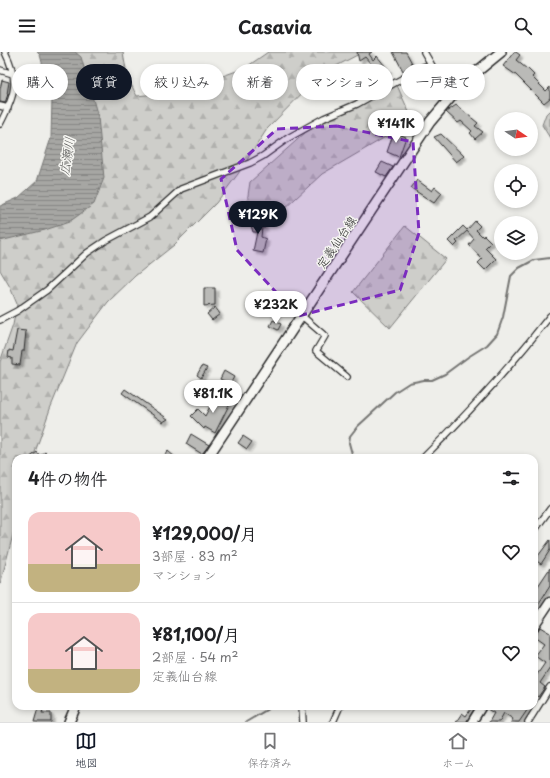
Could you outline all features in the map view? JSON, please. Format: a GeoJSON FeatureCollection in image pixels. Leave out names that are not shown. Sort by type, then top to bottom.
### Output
{"type":"FeatureCollection","features":[{"type":"Feature","properties":{"kind":"main road","name":"定義仙台線"},"geometry":{"type":"LineString","coordinates":[[485,65],[501,52]]}},
{"type":"Feature","properties":{"kind":"main road","name":"定義仙台線"},"geometry":{"type":"LineString","coordinates":[[210,454],[430,122],[448,100]]}},
{"type":"Feature","properties":{"kind":"main road"},"geometry":{"type":"LineString","coordinates":[[69,722],[74,710]]}},
{"type":"Feature","properties":{"kind":"street"},"geometry":{"type":"LineString","coordinates":[[5,52],[12,71]]}},
{"type":"Feature","properties":{"kind":"street"},"geometry":{"type":"LineString","coordinates":[[424,52],[431,64]]}},
{"type":"Feature","properties":{"kind":"street"},"geometry":{"type":"LineString","coordinates":[[0,70],[12,74]]}},
{"type":"Feature","properties":{"kind":"street"},"geometry":{"type":"LineString","coordinates":[[0,320],[18,311],[47,290],[87,253],[104,241],[150,217],[181,188],[250,163],[263,156],[288,138],[313,124],[357,104],[401,79]]}},
{"type":"Feature","properties":{"kind":"street"},"geometry":{"type":"LineString","coordinates":[[0,124],[12,97]]}},
{"type":"Feature","properties":{"kind":"street"},"geometry":{"type":"LineString","coordinates":[[0,106],[8,108]]}},
{"type":"Feature","properties":{"kind":"street"},"geometry":{"type":"LineString","coordinates":[[302,316],[325,336],[316,351],[348,377]]}},
{"type":"Feature","properties":{"kind":"street"},"geometry":{"type":"LineString","coordinates":[[428,454],[490,390],[550,316]]}},
{"type":"Feature","properties":{"kind":"street"},"geometry":{"type":"LineString","coordinates":[[538,526],[550,509]]}},
{"type":"Feature","properties":{"kind":"street"},"geometry":{"type":"LineString","coordinates":[[538,622],[547,612],[550,602]]}},
{"type":"Feature","properties":{"kind":"street"},"geometry":{"type":"LineString","coordinates":[[538,706],[550,687]]}},
{"type":"Feature","properties":{"kind":"street"},"geometry":{"type":"LineString","coordinates":[[302,710],[303,722]]}},
{"type":"Feature","properties":{"kind":"street"},"geometry":{"type":"LineString","coordinates":[[333,722],[338,710]]}},
{"type":"Feature","properties":{"kind":"street"},"geometry":{"type":"LineString","coordinates":[[472,722],[480,710]]}},
{"type":"Feature","properties":{"kind":"street"},"geometry":{"type":"LineString","coordinates":[[528,722],[536,710]]}},
{"type":"Feature","properties":{"kind":"highlighted area"},"geometry":{"type":"Polygon","coordinates":[[[337,126],[413,142],[419,233],[400,290],[298,316],[237,250],[221,179],[277,129],[337,126]]]}},
{"type":"Feature","properties":{"kind":"green space"},"geometry":{"type":"Polygon","coordinates":[[[70,52],[123,52],[125,64],[76,64],[76,100],[132,100],[132,85],[137,96],[140,96],[140,100],[224,100],[224,76],[232,73],[232,100],[288,100],[288,64],[251,64],[268,52],[363,52],[340,64],[296,64],[296,99],[267,129],[238,174],[216,203],[174,245],[135,276],[108,302],[77,343],[50,409],[34,454],[12,454],[12,538],[0,585],[0,362],[13,325],[17,304],[10,287],[0,270],[0,215],[37,193],[60,135],[64,100],[68,100],[68,69],[70,52]]]}},
{"type":"Feature","properties":{"kind":"green space"},"geometry":{"type":"Polygon","coordinates":[[[396,83],[401,94],[401,100],[404,100],[413,121],[322,174],[269,223],[251,219],[247,202],[250,182],[306,132],[365,100],[393,100],[393,85],[396,83]]]}},
{"type":"Feature","properties":{"kind":"green space"},"geometry":{"type":"Polygon","coordinates":[[[550,110],[550,138],[542,125],[546,114],[550,110]]]}},
{"type":"Feature","properties":{"kind":"green space"},"geometry":{"type":"Polygon","coordinates":[[[405,226],[446,259],[390,328],[353,292],[405,226]]]}},
{"type":"Feature","properties":{"kind":"water","name":"広瀬川"},"geometry":{"type":"Polygon","coordinates":[[[37,52],[75,52],[81,57],[83,64],[76,64],[76,100],[93,100],[98,117],[104,178],[94,204],[69,222],[45,230],[0,241],[0,206],[18,198],[37,181],[51,138],[52,100],[68,100],[68,64],[42,64],[40,55],[37,52]]]}},
{"type":"Feature","properties":{"kind":"building"},"geometry":{"type":"Polygon","coordinates":[[[357,52],[372,52],[369,54],[373,60],[377,56],[383,64],[371,64],[365,57],[359,61],[357,52]]]}},
{"type":"Feature","properties":{"kind":"building"},"geometry":{"type":"Polygon","coordinates":[[[393,52],[406,52],[412,64],[401,64],[401,67],[393,52]]]}},
{"type":"Feature","properties":{"kind":"building"},"geometry":{"type":"Polygon","coordinates":[[[514,52],[520,55],[516,60],[534,75],[532,77],[546,91],[550,87],[550,98],[544,103],[516,75],[503,66],[514,52]]]}},
{"type":"Feature","properties":{"kind":"building"},"geometry":{"type":"Polygon","coordinates":[[[2,80],[9,82],[8,94],[5,103],[0,102],[2,80]]]}},
{"type":"Feature","properties":{"kind":"building"},"geometry":{"type":"Polygon","coordinates":[[[456,105],[478,123],[475,126],[483,132],[475,139],[470,133],[472,131],[461,121],[458,123],[446,112],[456,105]]]}},
{"type":"Feature","properties":{"kind":"building"},"geometry":{"type":"Polygon","coordinates":[[[394,132],[406,137],[399,157],[387,152],[394,132]]]}},
{"type":"Feature","properties":{"kind":"building"},"geometry":{"type":"Polygon","coordinates":[[[441,134],[464,156],[456,162],[434,137],[441,134]]]}},
{"type":"Feature","properties":{"kind":"building"},"geometry":{"type":"Polygon","coordinates":[[[382,162],[393,167],[386,177],[376,172],[382,162]]]}},
{"type":"Feature","properties":{"kind":"building"},"geometry":{"type":"Polygon","coordinates":[[[417,180],[432,191],[435,187],[442,193],[434,203],[411,188],[417,180]]]}},
{"type":"Feature","properties":{"kind":"building"},"geometry":{"type":"Polygon","coordinates":[[[249,217],[257,219],[257,222],[264,224],[265,228],[262,228],[261,237],[266,239],[263,253],[253,251],[257,232],[253,232],[249,222],[249,217]]]}},
{"type":"Feature","properties":{"kind":"building"},"geometry":{"type":"Polygon","coordinates":[[[475,221],[480,226],[476,230],[491,242],[485,248],[495,260],[485,270],[478,263],[482,259],[469,245],[474,239],[467,231],[456,241],[458,243],[454,247],[448,241],[463,226],[467,230],[475,221]]]}},
{"type":"Feature","properties":{"kind":"building"},"geometry":{"type":"Polygon","coordinates":[[[204,288],[215,288],[215,305],[204,306],[204,288]]]}},
{"type":"Feature","properties":{"kind":"building"},"geometry":{"type":"Polygon","coordinates":[[[215,307],[220,314],[212,320],[207,314],[215,307]]]}},
{"type":"Feature","properties":{"kind":"building"},"geometry":{"type":"Polygon","coordinates":[[[273,320],[281,324],[278,330],[270,326],[273,320]]]}},
{"type":"Feature","properties":{"kind":"building"},"geometry":{"type":"Polygon","coordinates":[[[17,330],[26,331],[24,351],[22,351],[20,365],[12,364],[12,358],[8,357],[9,350],[13,351],[17,330]]]}},
{"type":"Feature","properties":{"kind":"building"},"geometry":{"type":"Polygon","coordinates":[[[202,366],[207,368],[201,378],[197,375],[202,366]]]}},
{"type":"Feature","properties":{"kind":"building"},"geometry":{"type":"Polygon","coordinates":[[[224,371],[234,377],[230,384],[220,379],[224,371]]]}},
{"type":"Feature","properties":{"kind":"building"},"geometry":{"type":"Polygon","coordinates":[[[125,389],[168,419],[163,422],[122,393],[125,389]]]}},
{"type":"Feature","properties":{"kind":"building"},"geometry":{"type":"Polygon","coordinates":[[[217,393],[230,403],[215,433],[205,427],[204,429],[191,416],[198,409],[205,416],[217,393]]]}},
{"type":"Feature","properties":{"kind":"building"},"geometry":{"type":"Polygon","coordinates":[[[191,434],[209,445],[202,454],[186,444],[191,434]]]}},
{"type":"Feature","properties":{"kind":"building"},"geometry":{"type":"Polygon","coordinates":[[[243,436],[252,442],[247,449],[238,443],[243,436]]]}},
{"type":"Feature","properties":{"kind":"building"},"geometry":{"type":"Polygon","coordinates":[[[550,540],[550,550],[541,564],[538,562],[538,556],[550,540]]]}},
{"type":"Feature","properties":{"kind":"building"},"geometry":{"type":"Polygon","coordinates":[[[550,568],[550,586],[538,605],[538,586],[550,568]]]}},
{"type":"Feature","properties":{"kind":"building"},"geometry":{"type":"Polygon","coordinates":[[[540,627],[550,633],[550,668],[540,683],[545,687],[538,697],[538,673],[545,663],[538,658],[538,652],[544,644],[538,640],[538,630],[540,627]]]}},
{"type":"Feature","properties":{"kind":"building"},"geometry":{"type":"Polygon","coordinates":[[[37,710],[43,710],[42,713],[51,713],[51,722],[34,722],[37,710]]]}},
{"type":"Feature","properties":{"kind":"building"},"geometry":{"type":"Polygon","coordinates":[[[470,710],[474,710],[467,722],[456,722],[462,713],[466,716],[470,710]]]}},
{"type":"Feature","properties":{"kind":"building"},"geometry":{"type":"Polygon","coordinates":[[[489,710],[527,710],[519,722],[511,722],[513,719],[504,713],[499,722],[489,722],[494,713],[489,710]]]}},
{"type":"Feature","properties":{"kind":"waterway"},"geometry":{"type":"LineString","coordinates":[[352,454],[349,443],[350,436],[357,427],[395,392],[409,383],[432,380],[445,374],[487,345],[497,334],[503,317],[511,276],[519,268],[534,260],[550,258]]}},
{"type":"Feature","properties":{"kind":"waterway"},"geometry":{"type":"LineString","coordinates":[[246,722],[266,710]]}}]}
